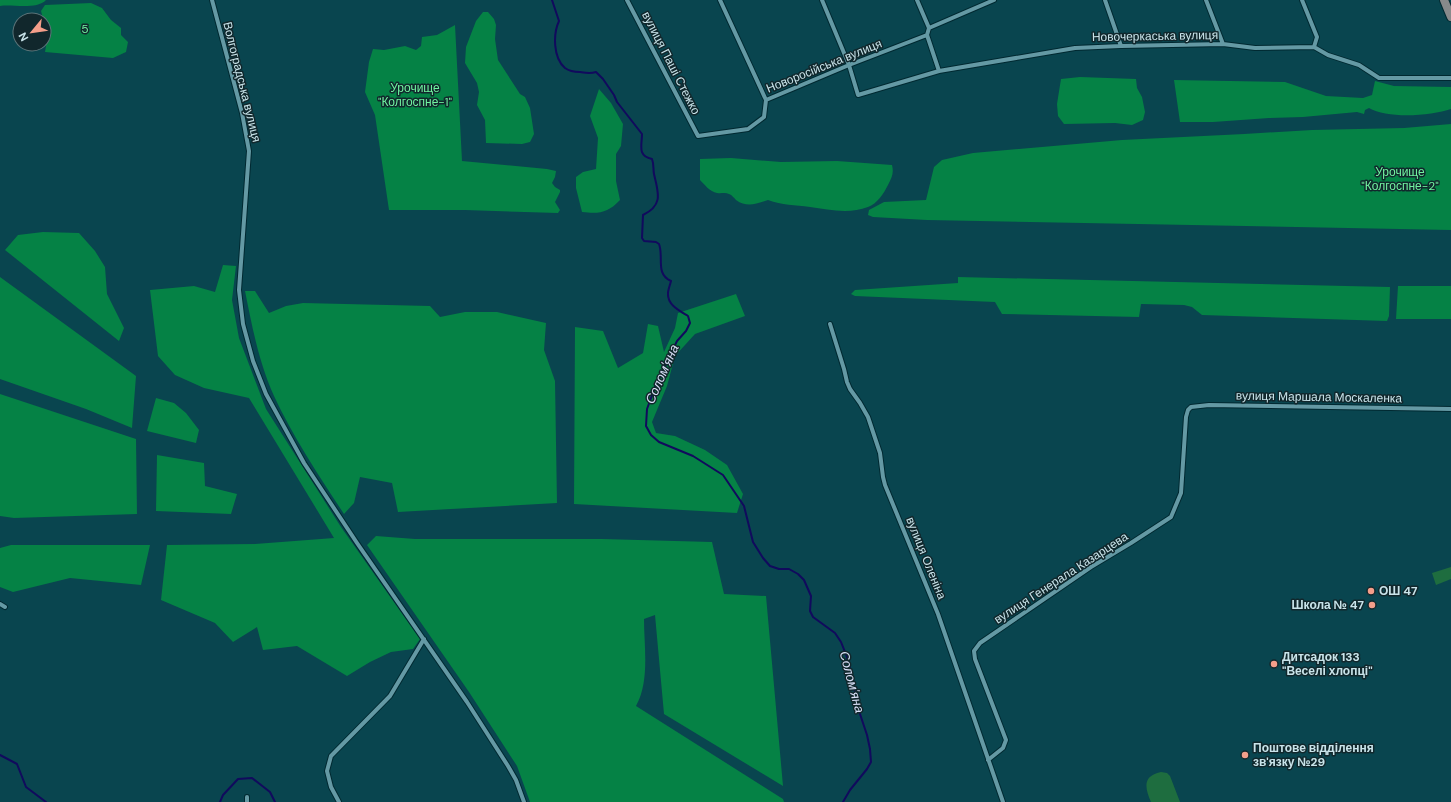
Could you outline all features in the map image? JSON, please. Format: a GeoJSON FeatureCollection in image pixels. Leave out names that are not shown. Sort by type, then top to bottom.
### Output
{"type":"FeatureCollection","features":[{"type":"Feature","properties":{"kind":"main road"},"geometry":{"type":"LineString","coordinates":[[1444,0],[1451,17]]}},
{"type":"Feature","properties":{"kind":"street","name":"Волгоградська вулиця"},"geometry":{"type":"LineString","coordinates":[[212,0],[242,113],[249,151],[239,290],[242,324],[252,361],[266,394],[304,463],[357,543],[424,639],[508,766],[516,780],[524,802]]}},
{"type":"Feature","properties":{"kind":"street","name":"вулиця Паші Стежко"},"geometry":{"type":"LineString","coordinates":[[627,0],[698,136]]}},
{"type":"Feature","properties":{"kind":"street"},"geometry":{"type":"LineString","coordinates":[[720,0],[766,100]]}},
{"type":"Feature","properties":{"kind":"street"},"geometry":{"type":"LineString","coordinates":[[822,0],[849,65]]}},
{"type":"Feature","properties":{"kind":"street"},"geometry":{"type":"LineString","coordinates":[[918,0],[929,28],[927,35],[939,71]]}},
{"type":"Feature","properties":{"kind":"street"},"geometry":{"type":"LineString","coordinates":[[929,28],[994,0]]}},
{"type":"Feature","properties":{"kind":"street"},"geometry":{"type":"LineString","coordinates":[[1106,0],[1121,46]]}},
{"type":"Feature","properties":{"kind":"street"},"geometry":{"type":"LineString","coordinates":[[1206,0],[1223,44]]}},
{"type":"Feature","properties":{"kind":"street"},"geometry":{"type":"LineString","coordinates":[[1302,0],[1316,37],[1314,47]]}},
{"type":"Feature","properties":{"kind":"street","name":"Новоросійська вулиця"},"geometry":{"type":"LineString","coordinates":[[698,136],[748,129],[764,117],[766,100],[849,65],[927,35]]}},
{"type":"Feature","properties":{"kind":"street","name":"Новочеркаська вулиця"},"geometry":{"type":"LineString","coordinates":[[849,65],[858,94],[939,71],[1074,48],[1223,44],[1255,48],[1314,47],[1328,55],[1359,65],[1379,78],[1451,78]]}},
{"type":"Feature","properties":{"kind":"street","name":"вулиця Оленіна"},"geometry":{"type":"LineString","coordinates":[[830,324],[847,382],[868,417],[880,453],[885,485],[938,614],[1003,802]]}},
{"type":"Feature","properties":{"kind":"street","name":"вулиця Маршала Москаленка"},"geometry":{"type":"LineString","coordinates":[[1188,410],[1192,406],[1209,405],[1451,409]]}},
{"type":"Feature","properties":{"kind":"street","name":"вулиця Генерала Казарцева"},"geometry":{"type":"LineString","coordinates":[[988,760],[1004,748],[1006,740],[975,659],[974,651],[980,643],[993,634],[1092,567],[1131,544],[1171,517],[1181,493],[1186,417],[1188,410]]}},
{"type":"Feature","properties":{"kind":"street"},"geometry":{"type":"LineString","coordinates":[[0,604],[5,607]]}},
{"type":"Feature","properties":{"kind":"street"},"geometry":{"type":"LineString","coordinates":[[339,802],[331,787],[327,771],[331,756],[390,696],[424,639]]}},
{"type":"Feature","properties":{"kind":"street"},"geometry":{"type":"LineString","coordinates":[[247,797],[248,802]]}},
{"type":"Feature","properties":{"kind":"green space"},"geometry":{"type":"Polygon","coordinates":[[[0,0],[46,0],[37,5],[31,6],[0,6],[0,0]]]}},
{"type":"Feature","properties":{"kind":"green space","name":"5"},"geometry":{"type":"Polygon","coordinates":[[[91,3],[102,8],[111,20],[121,28],[121,35],[128,42],[126,52],[113,58],[45,52],[52,52],[52,12],[41,12],[45,5],[91,3]]]}},
{"type":"Feature","properties":{"kind":"green space","name":"Урочище \"Колгоспне-1\""},"geometry":{"type":"Polygon","coordinates":[[[483,12],[488,12],[494,19],[496,25],[495,39],[498,60],[520,94],[525,97],[530,108],[534,134],[530,142],[522,144],[486,143],[485,120],[477,105],[479,92],[477,83],[465,63],[466,47],[476,21],[483,12]]]}},
{"type":"Feature","properties":{"kind":"green space","name":"Урочище \"Колгоспне-1\""},"geometry":{"type":"Polygon","coordinates":[[[455,25],[462,161],[556,171],[552,183],[560,190],[555,202],[560,210],[558,213],[465,210],[389,210],[375,115],[365,92],[369,62],[373,49],[384,50],[405,46],[416,50],[421,46],[422,37],[437,35],[455,25]]]}},
{"type":"Feature","properties":{"kind":"green space"},"geometry":{"type":"Polygon","coordinates":[[[1080,77],[1136,79],[1137,88],[1142,97],[1145,112],[1143,120],[1132,125],[1115,123],[1064,124],[1058,116],[1057,104],[1061,79],[1080,77]]]}},
{"type":"Feature","properties":{"kind":"green space"},"geometry":{"type":"Polygon","coordinates":[[[1174,80],[1285,82],[1326,96],[1363,98],[1372,95],[1375,81],[1394,86],[1451,87],[1451,109],[1421,115],[1398,115],[1387,114],[1369,108],[1365,110],[1364,114],[1357,112],[1303,117],[1213,122],[1180,122],[1174,80]]]}},
{"type":"Feature","properties":{"kind":"green space"},"geometry":{"type":"Polygon","coordinates":[[[599,89],[611,103],[623,124],[621,146],[616,154],[616,181],[620,200],[611,208],[603,212],[582,212],[576,188],[576,177],[583,172],[596,169],[598,138],[590,116],[599,89]]]}},
{"type":"Feature","properties":{"kind":"green space","name":"Урочище \"Колгоспне-2\""},"geometry":{"type":"Polygon","coordinates":[[[1451,124],[1451,230],[927,220],[873,217],[868,215],[869,210],[884,202],[926,200],[934,167],[942,160],[973,153],[1122,140],[1312,130],[1404,128],[1451,124]]]}},
{"type":"Feature","properties":{"kind":"green space"},"geometry":{"type":"Polygon","coordinates":[[[731,158],[781,162],[837,161],[892,165],[893,173],[880,198],[871,206],[861,209],[847,211],[832,210],[783,204],[768,200],[748,205],[736,200],[728,193],[718,193],[712,191],[700,180],[700,159],[731,158]]]}},
{"type":"Feature","properties":{"kind":"green space"},"geometry":{"type":"Polygon","coordinates":[[[43,232],[79,233],[95,251],[105,267],[107,294],[124,328],[119,341],[5,250],[18,235],[43,232]]]}},
{"type":"Feature","properties":{"kind":"green space"},"geometry":{"type":"Polygon","coordinates":[[[223,265],[236,266],[232,300],[239,338],[266,409],[341,527],[420,639],[413,649],[391,652],[370,662],[347,676],[297,646],[263,650],[257,627],[233,642],[215,623],[161,600],[167,545],[255,544],[334,538],[249,398],[204,388],[175,375],[158,356],[150,290],[194,286],[215,292],[223,265]]]}},
{"type":"Feature","properties":{"kind":"green space"},"geometry":{"type":"Polygon","coordinates":[[[0,277],[136,376],[132,428],[86,409],[0,379],[0,277]]]}},
{"type":"Feature","properties":{"kind":"green space"},"geometry":{"type":"Polygon","coordinates":[[[958,277],[1390,287],[1389,316],[1387,321],[1202,315],[1192,307],[1184,305],[1141,304],[1139,317],[1002,314],[995,302],[855,296],[851,294],[855,290],[958,283],[958,277]]]}},
{"type":"Feature","properties":{"kind":"green space"},"geometry":{"type":"Polygon","coordinates":[[[1398,286],[1451,286],[1451,319],[1396,319],[1398,286]]]}},
{"type":"Feature","properties":{"kind":"green space"},"geometry":{"type":"Polygon","coordinates":[[[245,291],[255,291],[269,313],[286,306],[303,303],[430,306],[440,317],[465,312],[497,312],[546,323],[544,350],[555,381],[557,503],[398,512],[392,483],[360,477],[354,503],[344,514],[298,441],[274,396],[260,358],[245,291]]]}},
{"type":"Feature","properties":{"kind":"green space"},"geometry":{"type":"Polygon","coordinates":[[[736,294],[745,316],[695,334],[675,356],[667,386],[652,422],[656,433],[675,436],[705,450],[727,465],[743,494],[737,513],[574,504],[575,327],[603,331],[618,368],[643,353],[648,324],[658,326],[664,352],[675,328],[678,313],[736,294]]]}},
{"type":"Feature","properties":{"kind":"green space"},"geometry":{"type":"Polygon","coordinates":[[[0,394],[136,439],[137,514],[14,518],[0,516],[0,394]]]}},
{"type":"Feature","properties":{"kind":"green space"},"geometry":{"type":"Polygon","coordinates":[[[156,398],[174,403],[186,413],[199,430],[196,443],[147,431],[156,398]]]}},
{"type":"Feature","properties":{"kind":"green space"},"geometry":{"type":"Polygon","coordinates":[[[157,455],[204,463],[205,486],[237,494],[231,514],[156,511],[157,455]]]}},
{"type":"Feature","properties":{"kind":"green space"},"geometry":{"type":"Polygon","coordinates":[[[376,536],[415,539],[602,539],[712,542],[724,594],[766,596],[783,786],[664,714],[655,615],[644,619],[645,675],[636,706],[783,799],[784,802],[530,802],[517,766],[469,692],[367,545],[376,536]]]}},
{"type":"Feature","properties":{"kind":"green space"},"geometry":{"type":"Polygon","coordinates":[[[11,545],[150,545],[141,585],[70,578],[13,592],[0,587],[0,548],[11,545]]]}},
{"type":"Feature","properties":{"kind":"green space"},"geometry":{"type":"Polygon","coordinates":[[[1451,567],[1451,579],[1436,585],[1432,573],[1451,567]]]}},
{"type":"Feature","properties":{"kind":"green space"},"geometry":{"type":"Polygon","coordinates":[[[1161,772],[1167,773],[1170,776],[1180,802],[1151,802],[1147,792],[1148,780],[1151,776],[1161,772]]]}},
{"type":"Feature","properties":{"kind":"waterway","name":"Солом'яна"},"geometry":{"type":"LineString","coordinates":[[552,0],[559,21],[556,32],[555,46],[561,64],[568,70],[572,71],[588,73],[596,72],[603,79],[617,102],[642,134],[641,150],[647,158],[652,159],[658,192],[657,202],[654,207],[643,215],[642,238],[644,241],[656,242],[659,244],[661,270],[666,278],[671,281],[668,297],[678,310],[688,316],[690,323],[686,331],[677,341],[655,387],[647,409],[646,426],[651,435],[659,442],[693,456],[723,475],[744,506],[753,542],[763,558],[770,566],[779,569],[789,569],[798,574],[804,580],[811,596],[810,611],[813,617],[835,633],[841,642],[847,657],[854,684],[856,702],[867,735],[871,762],[843,802]]}},
{"type":"Feature","properties":{"kind":"waterway"},"geometry":{"type":"LineString","coordinates":[[0,755],[17,764],[26,787],[46,802]]}},
{"type":"Feature","properties":{"kind":"waterway"},"geometry":{"type":"LineString","coordinates":[[220,802],[223,795],[238,779],[252,778],[270,792],[275,802]]}},
{"type":"Feature","properties":{"kind":"place","name":"ОШ 47"},"geometry":{"type":"Point","coordinates":[1371,591]}},
{"type":"Feature","properties":{"kind":"place","name":"Школа № 47"},"geometry":{"type":"Point","coordinates":[1372,605]}},
{"type":"Feature","properties":{"kind":"place","name":"Дитсадок 133 \"Веселі хлопці\""},"geometry":{"type":"Point","coordinates":[1274,664]}},
{"type":"Feature","properties":{"kind":"place","name":"Поштове відділення зв'язку №29"},"geometry":{"type":"Point","coordinates":[1245,755]}}]}
